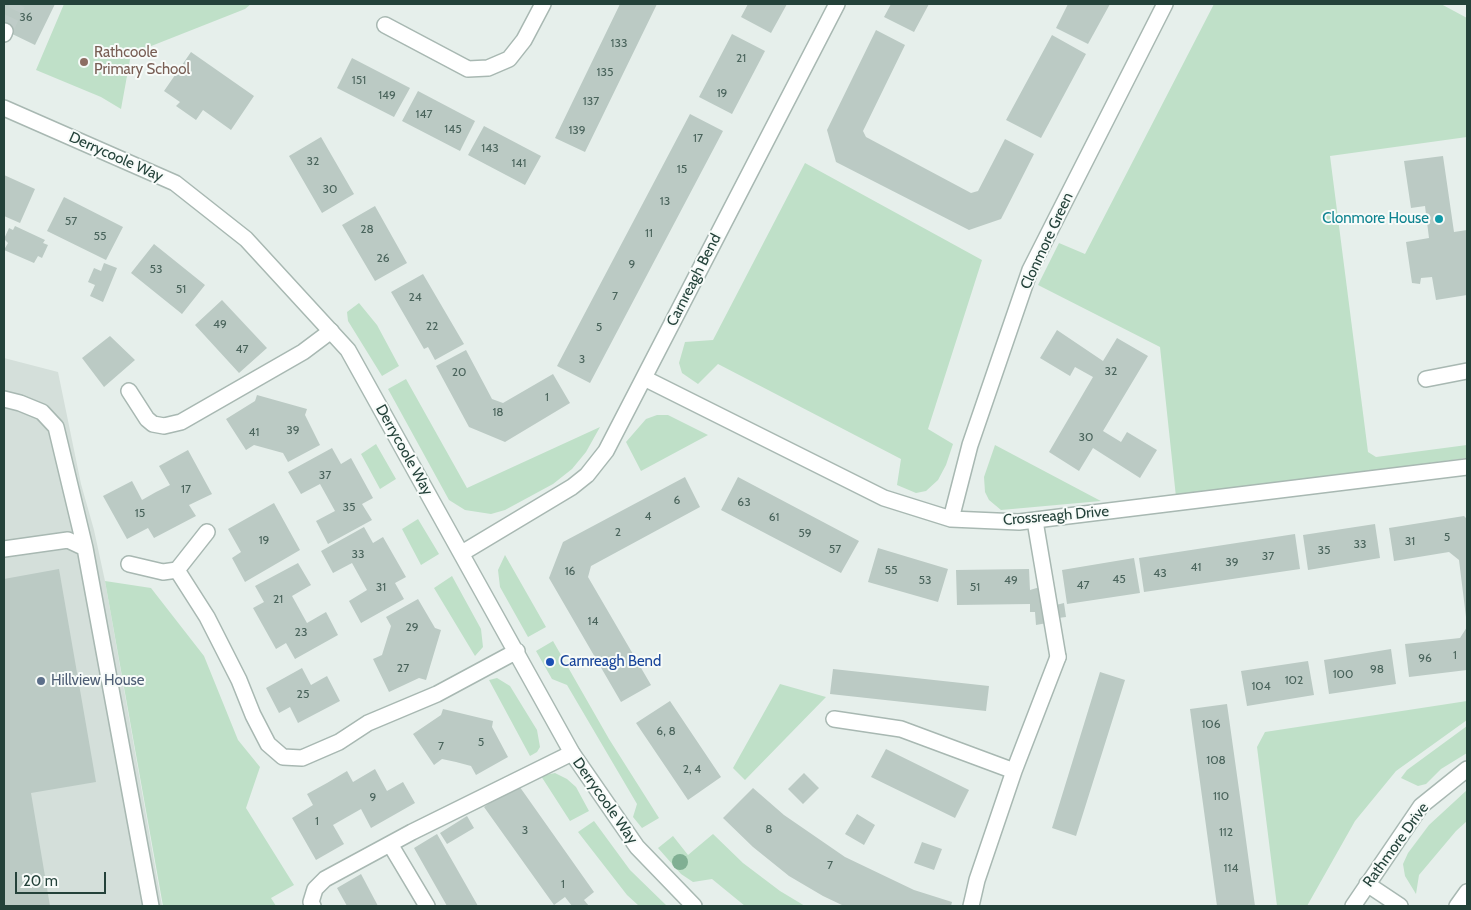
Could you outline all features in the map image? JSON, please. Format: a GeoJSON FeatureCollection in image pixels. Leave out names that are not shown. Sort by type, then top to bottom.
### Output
{"type":"FeatureCollection","features":[{"type":"Feature","properties":{"kind":"street"},"geometry":{"type":"LineString","coordinates":[[384,25],[468,69],[488,68],[509,59],[524,40],[543,4]]}},
{"type":"Feature","properties":{"kind":"street","name":"Carnreagh Bend"},"geometry":{"type":"LineString","coordinates":[[462,552],[572,487],[587,475],[615,435],[837,4]]}},
{"type":"Feature","properties":{"kind":"street","name":"Clonmore Green"},"geometry":{"type":"LineString","coordinates":[[951,518],[970,445],[1030,270],[1165,4]]}},
{"type":"Feature","properties":{"kind":"street","name":"Derrycoole Way"},"geometry":{"type":"LineString","coordinates":[[4,108],[175,182],[246,239],[348,350],[462,552],[572,753],[637,848],[694,906]]}},
{"type":"Feature","properties":{"kind":"street"},"geometry":{"type":"LineString","coordinates":[[129,391],[147,419],[153,424],[164,426],[181,422],[303,352],[330,330]]}},
{"type":"Feature","properties":{"kind":"street"},"geometry":{"type":"LineString","coordinates":[[1426,379],[1467,371]]}},
{"type":"Feature","properties":{"kind":"street","name":"Crossreagh Drive"},"geometry":{"type":"LineString","coordinates":[[644,378],[884,498],[951,518],[1019,522],[1035,521],[1467,467]]}},
{"type":"Feature","properties":{"kind":"street"},"geometry":{"type":"LineString","coordinates":[[4,399],[42,412],[56,427],[85,548],[151,906]]}},
{"type":"Feature","properties":{"kind":"street"},"geometry":{"type":"LineString","coordinates":[[971,906],[977,880],[1014,771],[1058,657],[1035,521]]}},
{"type":"Feature","properties":{"kind":"street"},"geometry":{"type":"LineString","coordinates":[[129,564],[163,572],[177,570],[207,532]]}},
{"type":"Feature","properties":{"kind":"street"},"geometry":{"type":"LineString","coordinates":[[4,549],[68,540],[85,548]]}},
{"type":"Feature","properties":{"kind":"street"},"geometry":{"type":"LineString","coordinates":[[177,570],[214,632],[268,744],[283,757],[302,758],[339,742],[368,722],[437,694],[517,651]]}},
{"type":"Feature","properties":{"kind":"street"},"geometry":{"type":"LineString","coordinates":[[834,719],[901,729],[1014,771]]}},
{"type":"Feature","properties":{"kind":"street"},"geometry":{"type":"LineString","coordinates":[[313,906],[310,902],[315,888],[324,879],[572,753]]}},
{"type":"Feature","properties":{"kind":"street","name":"Rathmore Drive"},"geometry":{"type":"LineString","coordinates":[[1353,906],[1421,806],[1467,769]]}},
{"type":"Feature","properties":{"kind":"street"},"geometry":{"type":"LineString","coordinates":[[390,844],[427,906]]}},
{"type":"Feature","properties":{"kind":"street"},"geometry":{"type":"LineString","coordinates":[[1367,884],[1400,906]]}},
{"type":"Feature","properties":{"kind":"street"},"geometry":{"type":"LineString","coordinates":[[1457,906],[1467,892]]}},
{"type":"Feature","properties":{"kind":"shaded area"},"geometry":{"type":"Polygon","coordinates":[[[4,358],[58,372],[81,484],[94,530],[105,581],[162,906],[4,906],[4,358]]]}},
{"type":"Feature","properties":{"kind":"green space","name":"Rathcoole Primary School"},"geometry":{"type":"Polygon","coordinates":[[[64,4],[251,4],[245,9],[131,54],[121,109],[101,97],[36,70],[64,4]]]}},
{"type":"Feature","properties":{"kind":"green space"},"geometry":{"type":"Polygon","coordinates":[[[1214,4],[1441,4],[1467,18],[1467,137],[1330,156],[1368,452],[1376,457],[1467,445],[1467,458],[1176,497],[1160,347],[1038,285],[1059,243],[1085,254],[1214,4]]]}},
{"type":"Feature","properties":{"kind":"green space"},"geometry":{"type":"Polygon","coordinates":[[[805,163],[982,260],[928,429],[953,444],[946,465],[938,480],[926,491],[916,493],[897,485],[901,459],[718,364],[698,384],[682,373],[679,363],[685,342],[713,340],[805,163]]]}},
{"type":"Feature","properties":{"kind":"green space"},"geometry":{"type":"Polygon","coordinates":[[[359,303],[377,325],[399,366],[382,376],[348,321],[347,312],[359,303]]]}},
{"type":"Feature","properties":{"kind":"green space"},"geometry":{"type":"Polygon","coordinates":[[[406,379],[467,488],[600,427],[586,452],[572,469],[553,484],[505,510],[491,514],[465,510],[449,500],[388,389],[406,379]]]}},
{"type":"Feature","properties":{"kind":"green space"},"geometry":{"type":"Polygon","coordinates":[[[657,415],[668,415],[708,435],[641,471],[626,442],[646,419],[657,415]]]}},
{"type":"Feature","properties":{"kind":"green space"},"geometry":{"type":"Polygon","coordinates":[[[376,444],[396,479],[380,489],[361,454],[376,444]]]}},
{"type":"Feature","properties":{"kind":"green space"},"geometry":{"type":"Polygon","coordinates":[[[995,445],[1101,501],[1001,510],[989,500],[985,492],[984,477],[995,445]]]}},
{"type":"Feature","properties":{"kind":"green space"},"geometry":{"type":"Polygon","coordinates":[[[418,519],[439,554],[421,565],[402,529],[418,519]]]}},
{"type":"Feature","properties":{"kind":"green space"},"geometry":{"type":"Polygon","coordinates":[[[505,555],[546,627],[528,637],[500,587],[498,570],[505,555]]]}},
{"type":"Feature","properties":{"kind":"green space"},"geometry":{"type":"Polygon","coordinates":[[[452,576],[481,629],[483,647],[475,656],[434,588],[452,576]]]}},
{"type":"Feature","properties":{"kind":"green space"},"geometry":{"type":"Polygon","coordinates":[[[105,581],[151,588],[204,656],[238,740],[260,767],[246,808],[294,885],[271,898],[276,906],[163,906],[105,581]]]}},
{"type":"Feature","properties":{"kind":"green space"},"geometry":{"type":"Polygon","coordinates":[[[553,641],[609,739],[659,818],[642,828],[633,817],[637,804],[567,685],[552,679],[536,651],[553,641]]]}},
{"type":"Feature","properties":{"kind":"green space"},"geometry":{"type":"Polygon","coordinates":[[[497,678],[510,686],[537,730],[540,747],[537,752],[530,756],[489,680],[497,678]]]}},
{"type":"Feature","properties":{"kind":"green space"},"geometry":{"type":"Polygon","coordinates":[[[780,684],[826,697],[745,780],[733,768],[780,684]]]}},
{"type":"Feature","properties":{"kind":"green space"},"geometry":{"type":"Polygon","coordinates":[[[1467,701],[1467,720],[1396,771],[1355,821],[1307,906],[1277,906],[1257,747],[1265,732],[1467,701]]]}},
{"type":"Feature","properties":{"kind":"green space"},"geometry":{"type":"Polygon","coordinates":[[[1467,726],[1467,753],[1441,769],[1426,784],[1418,786],[1401,778],[1407,770],[1467,726]]]}},
{"type":"Feature","properties":{"kind":"green space"},"geometry":{"type":"Polygon","coordinates":[[[555,773],[567,779],[576,787],[589,811],[570,821],[541,776],[555,773]]]}},
{"type":"Feature","properties":{"kind":"green space"},"geometry":{"type":"Polygon","coordinates":[[[1467,790],[1467,821],[1456,831],[1419,875],[1416,894],[1405,876],[1403,864],[1408,853],[1429,825],[1467,790]]]}},
{"type":"Feature","properties":{"kind":"green space"},"geometry":{"type":"Polygon","coordinates":[[[594,821],[630,870],[667,906],[639,906],[627,895],[578,832],[594,821]]]}},
{"type":"Feature","properties":{"kind":"green space"},"geometry":{"type":"Polygon","coordinates":[[[713,834],[743,863],[780,891],[805,906],[745,906],[712,879],[693,882],[681,874],[658,848],[673,836],[688,855],[713,834]]]}},
{"type":"Feature","properties":{"kind":"building"},"geometry":{"type":"Polygon","coordinates":[[[4,4],[55,4],[35,45],[4,30],[4,4]]]}},
{"type":"Feature","properties":{"kind":"building"},"geometry":{"type":"Polygon","coordinates":[[[620,4],[657,4],[585,152],[555,138],[620,4]]]}},
{"type":"Feature","properties":{"kind":"building"},"geometry":{"type":"Polygon","coordinates":[[[748,4],[787,4],[771,33],[741,17],[748,4]]]}},
{"type":"Feature","properties":{"kind":"building"},"geometry":{"type":"Polygon","coordinates":[[[891,4],[929,4],[914,32],[884,17],[891,4]]]}},
{"type":"Feature","properties":{"kind":"building"},"geometry":{"type":"Polygon","coordinates":[[[1068,4],[1110,4],[1088,44],[1056,28],[1068,4]]]}},
{"type":"Feature","properties":{"kind":"building"},"geometry":{"type":"Polygon","coordinates":[[[876,30],[905,45],[863,131],[866,137],[971,193],[978,191],[1005,139],[1034,154],[1001,219],[969,230],[836,162],[827,130],[876,30]]]}},
{"type":"Feature","properties":{"kind":"building"},"geometry":{"type":"Polygon","coordinates":[[[732,34],[765,51],[732,114],[699,97],[732,34]]]}},
{"type":"Feature","properties":{"kind":"building"},"geometry":{"type":"Polygon","coordinates":[[[1052,35],[1086,54],[1041,138],[1006,120],[1052,35]]]}},
{"type":"Feature","properties":{"kind":"building"},"geometry":{"type":"Polygon","coordinates":[[[191,52],[254,96],[231,130],[203,110],[196,120],[176,106],[180,102],[164,91],[191,52]]]}},
{"type":"Feature","properties":{"kind":"building"},"geometry":{"type":"Polygon","coordinates":[[[352,58],[410,88],[394,117],[337,88],[352,58]]]}},
{"type":"Feature","properties":{"kind":"building"},"geometry":{"type":"Polygon","coordinates":[[[418,91],[475,121],[460,151],[402,121],[418,91]]]}},
{"type":"Feature","properties":{"kind":"building"},"geometry":{"type":"Polygon","coordinates":[[[690,114],[723,131],[590,383],[557,366],[690,114]]]}},
{"type":"Feature","properties":{"kind":"building"},"geometry":{"type":"Polygon","coordinates":[[[484,126],[541,156],[525,185],[468,155],[484,126]]]}},
{"type":"Feature","properties":{"kind":"building"},"geometry":{"type":"Polygon","coordinates":[[[321,137],[354,194],[322,213],[289,156],[321,137]]]}},
{"type":"Feature","properties":{"kind":"building","name":"Clonmore House"},"geometry":{"type":"Polygon","coordinates":[[[1443,156],[1454,232],[1467,230],[1467,295],[1436,300],[1432,277],[1421,278],[1420,284],[1412,283],[1406,242],[1429,238],[1425,206],[1411,208],[1404,161],[1443,156]]]}},
{"type":"Feature","properties":{"kind":"building"},"geometry":{"type":"Polygon","coordinates":[[[4,175],[35,189],[20,223],[4,216],[4,175]]]}},
{"type":"Feature","properties":{"kind":"building"},"geometry":{"type":"Polygon","coordinates":[[[64,197],[123,227],[106,260],[47,231],[64,197]]]}},
{"type":"Feature","properties":{"kind":"building"},"geometry":{"type":"Polygon","coordinates":[[[375,206],[407,263],[375,281],[342,225],[375,206]]]}},
{"type":"Feature","properties":{"kind":"building"},"geometry":{"type":"Polygon","coordinates":[[[15,226],[45,240],[43,243],[48,245],[42,258],[38,256],[34,263],[4,250],[8,243],[4,239],[9,228],[13,230],[15,226]]]}},
{"type":"Feature","properties":{"kind":"building"},"geometry":{"type":"Polygon","coordinates":[[[154,244],[205,285],[182,314],[131,273],[154,244]]]}},
{"type":"Feature","properties":{"kind":"building"},"geometry":{"type":"Polygon","coordinates":[[[104,263],[117,268],[103,302],[90,296],[95,285],[88,282],[94,268],[101,271],[104,263]]]}},
{"type":"Feature","properties":{"kind":"building"},"geometry":{"type":"Polygon","coordinates":[[[423,274],[464,344],[435,360],[428,347],[424,349],[391,292],[423,274]]]}},
{"type":"Feature","properties":{"kind":"building"},"geometry":{"type":"Polygon","coordinates":[[[222,300],[267,348],[239,373],[195,325],[222,300]]]}},
{"type":"Feature","properties":{"kind":"building"},"geometry":{"type":"Polygon","coordinates":[[[1057,330],[1103,361],[1117,338],[1148,356],[1103,431],[1121,442],[1127,432],[1157,450],[1140,478],[1093,448],[1079,471],[1049,452],[1093,377],[1075,367],[1070,376],[1040,358],[1057,330]]]}},
{"type":"Feature","properties":{"kind":"building"},"geometry":{"type":"Polygon","coordinates":[[[110,336],[135,360],[104,387],[82,358],[110,336]]]}},
{"type":"Feature","properties":{"kind":"building"},"geometry":{"type":"Polygon","coordinates":[[[466,350],[492,399],[503,403],[553,374],[570,403],[505,442],[469,427],[436,366],[466,350]]]}},
{"type":"Feature","properties":{"kind":"building"},"geometry":{"type":"Polygon","coordinates":[[[257,395],[307,409],[305,415],[320,445],[288,462],[283,453],[254,445],[246,450],[226,419],[255,401],[257,395]]]}},
{"type":"Feature","properties":{"kind":"building"},"geometry":{"type":"Polygon","coordinates":[[[332,448],[341,464],[351,458],[373,498],[362,504],[372,520],[328,544],[316,521],[335,511],[320,484],[301,494],[288,472],[332,448]]]}},
{"type":"Feature","properties":{"kind":"building"},"geometry":{"type":"Polygon","coordinates":[[[188,450],[212,494],[189,505],[196,516],[154,538],[148,528],[127,539],[103,496],[132,481],[142,500],[170,485],[159,466],[188,450]]]}},
{"type":"Feature","properties":{"kind":"building"},"geometry":{"type":"Polygon","coordinates":[[[685,477],[700,507],[591,566],[588,577],[651,685],[621,702],[549,578],[563,542],[685,477]]]}},
{"type":"Feature","properties":{"kind":"building"},"geometry":{"type":"Polygon","coordinates":[[[738,477],[859,541],[841,573],[721,510],[738,477]]]}},
{"type":"Feature","properties":{"kind":"building"},"geometry":{"type":"Polygon","coordinates":[[[274,503],[300,550],[245,582],[232,558],[241,552],[228,529],[274,503]]]}},
{"type":"Feature","properties":{"kind":"building"},"geometry":{"type":"Polygon","coordinates":[[[1464,516],[1467,519],[1466,617],[1459,560],[1449,552],[1394,561],[1389,528],[1464,516]]]}},
{"type":"Feature","properties":{"kind":"building"},"geometry":{"type":"Polygon","coordinates":[[[1375,524],[1380,558],[1308,570],[1303,535],[1375,524]]]}},
{"type":"Feature","properties":{"kind":"building"},"geometry":{"type":"Polygon","coordinates":[[[364,527],[373,543],[383,537],[406,577],[395,583],[404,599],[361,623],[349,601],[367,590],[352,563],[333,573],[321,551],[364,527]]]}},
{"type":"Feature","properties":{"kind":"building"},"geometry":{"type":"Polygon","coordinates":[[[1295,534],[1300,569],[1144,592],[1139,558],[1295,534]]]}},
{"type":"Feature","properties":{"kind":"building"},"geometry":{"type":"Polygon","coordinates":[[[878,548],[948,569],[938,602],[868,582],[878,548]]]}},
{"type":"Feature","properties":{"kind":"building"},"geometry":{"type":"Polygon","coordinates":[[[1134,558],[1140,593],[1067,604],[1062,570],[1134,558]]]}},
{"type":"Feature","properties":{"kind":"building"},"geometry":{"type":"Polygon","coordinates":[[[298,563],[311,585],[292,596],[307,623],[326,612],[338,635],[295,659],[286,643],[276,649],[253,608],[264,602],[255,586],[298,563]]]}},
{"type":"Feature","properties":{"kind":"building","name":"Hillview House"},"geometry":{"type":"Polygon","coordinates":[[[59,569],[96,782],[31,793],[50,906],[4,906],[4,579],[59,569]]]}},
{"type":"Feature","properties":{"kind":"building"},"geometry":{"type":"Polygon","coordinates":[[[1029,569],[1030,590],[1040,587],[1047,623],[1036,625],[1035,612],[1030,612],[1030,604],[957,605],[956,570],[1029,569]]]}},
{"type":"Feature","properties":{"kind":"building"},"geometry":{"type":"Polygon","coordinates":[[[418,599],[435,628],[441,630],[426,680],[419,678],[389,692],[373,659],[382,655],[391,626],[386,617],[418,599]]]}},
{"type":"Feature","properties":{"kind":"building"},"geometry":{"type":"Polygon","coordinates":[[[1064,603],[1066,617],[1058,618],[1056,605],[1064,603]]]}},
{"type":"Feature","properties":{"kind":"building"},"geometry":{"type":"Polygon","coordinates":[[[1467,627],[1467,670],[1409,677],[1405,644],[1460,638],[1467,627]]]}},
{"type":"Feature","properties":{"kind":"building"},"geometry":{"type":"Polygon","coordinates":[[[1391,649],[1396,684],[1329,694],[1324,660],[1391,649]]]}},
{"type":"Feature","properties":{"kind":"building"},"geometry":{"type":"Polygon","coordinates":[[[1308,661],[1314,695],[1247,706],[1241,671],[1308,661]]]}},
{"type":"Feature","properties":{"kind":"building"},"geometry":{"type":"Polygon","coordinates":[[[302,668],[311,685],[327,676],[340,701],[298,723],[290,707],[279,713],[266,688],[302,668]]]}},
{"type":"Feature","properties":{"kind":"building"},"geometry":{"type":"Polygon","coordinates":[[[833,669],[989,686],[986,711],[830,694],[833,669]]]}},
{"type":"Feature","properties":{"kind":"building"},"geometry":{"type":"Polygon","coordinates":[[[1100,672],[1125,680],[1076,836],[1052,828],[1100,672]]]}},
{"type":"Feature","properties":{"kind":"building"},"geometry":{"type":"Polygon","coordinates":[[[670,701],[721,777],[688,800],[636,723],[670,701]]]}},
{"type":"Feature","properties":{"kind":"building"},"geometry":{"type":"Polygon","coordinates":[[[1227,704],[1255,906],[1217,906],[1190,709],[1227,704]]]}},
{"type":"Feature","properties":{"kind":"building"},"geometry":{"type":"Polygon","coordinates":[[[443,709],[493,721],[492,727],[508,757],[476,775],[471,766],[456,762],[442,759],[434,765],[413,734],[441,715],[443,709]]]}},
{"type":"Feature","properties":{"kind":"building"},"geometry":{"type":"Polygon","coordinates":[[[886,749],[969,790],[955,818],[871,777],[886,749]]]}},
{"type":"Feature","properties":{"kind":"building"},"geometry":{"type":"Polygon","coordinates":[[[375,769],[387,791],[403,782],[415,803],[371,828],[361,809],[333,825],[344,844],[316,860],[292,818],[313,805],[307,794],[347,771],[353,782],[375,769]]]}},
{"type":"Feature","properties":{"kind":"building"},"geometry":{"type":"Polygon","coordinates":[[[804,773],[819,788],[803,804],[788,789],[804,773]]]}},
{"type":"Feature","properties":{"kind":"building"},"geometry":{"type":"Polygon","coordinates":[[[517,783],[594,892],[584,900],[589,906],[572,906],[565,897],[554,905],[484,807],[517,783]]]}},
{"type":"Feature","properties":{"kind":"building"},"geometry":{"type":"Polygon","coordinates":[[[753,788],[784,815],[845,857],[914,890],[952,902],[951,906],[844,906],[789,876],[753,847],[723,818],[753,788]]]}},
{"type":"Feature","properties":{"kind":"building"},"geometry":{"type":"Polygon","coordinates":[[[857,814],[875,825],[864,845],[845,834],[857,814]]]}},
{"type":"Feature","properties":{"kind":"building"},"geometry":{"type":"Polygon","coordinates":[[[467,816],[474,828],[447,844],[440,833],[467,816]]]}},
{"type":"Feature","properties":{"kind":"building"},"geometry":{"type":"Polygon","coordinates":[[[437,834],[478,906],[447,906],[414,848],[437,834]]]}},
{"type":"Feature","properties":{"kind":"building"},"geometry":{"type":"Polygon","coordinates":[[[922,842],[942,849],[934,870],[914,863],[922,842]]]}},
{"type":"Feature","properties":{"kind":"building"},"geometry":{"type":"Polygon","coordinates":[[[361,874],[378,906],[347,906],[337,888],[361,874]]]}},
{"type":"Feature","properties":{"kind":"tunnel"},"geometry":{"type":"LineString","coordinates":[[5,31],[18,4]]}},
{"type":"Feature","properties":{"kind":"place","name":"Rathcoole Primary School"},"geometry":{"type":"Point","coordinates":[84,62]}},
{"type":"Feature","properties":{"kind":"place","name":"Clonmore House"},"geometry":{"type":"Point","coordinates":[1439,219]}},
{"type":"Feature","properties":{"kind":"place","name":"Carnreagh Bend"},"geometry":{"type":"Point","coordinates":[550,662]}},
{"type":"Feature","properties":{"kind":"place","name":"Hillview House"},"geometry":{"type":"Point","coordinates":[41,681]}}]}
